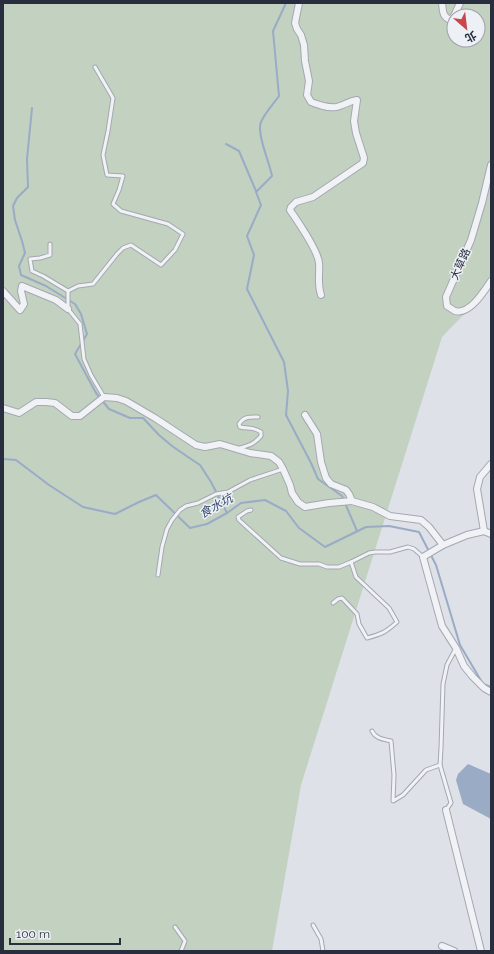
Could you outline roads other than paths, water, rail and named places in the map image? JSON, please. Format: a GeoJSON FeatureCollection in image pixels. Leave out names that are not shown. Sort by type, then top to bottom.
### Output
{"type":"FeatureCollection","features":[{"type":"Feature","properties":{"kind":"street"},"geometry":{"type":"LineString","coordinates":[[299,3],[295,22],[296,28],[301,35],[304,45],[309,82],[307,95],[311,102],[326,107],[337,107],[350,101],[357,100],[354,121],[356,134],[364,158],[363,164],[313,197],[296,202],[290,210],[317,253],[319,263],[319,288],[321,295]]}},
{"type":"Feature","properties":{"kind":"street"},"geometry":{"type":"LineString","coordinates":[[442,3],[443,14],[450,20],[454,16],[460,3]]}},
{"type":"Feature","properties":{"kind":"street","name":"大草路"},"geometry":{"type":"LineString","coordinates":[[491,165],[471,240],[446,297],[447,306],[456,311],[464,311],[474,304],[491,281]]}},
{"type":"Feature","properties":{"kind":"street"},"geometry":{"type":"LineString","coordinates":[[3,291],[20,310],[24,304],[21,291],[22,286],[56,300],[67,307]]}},
{"type":"Feature","properties":{"kind":"street"},"geometry":{"type":"LineString","coordinates":[[3,408],[19,413],[36,402],[46,402],[55,403],[72,416],[80,416],[104,397],[117,398],[126,401],[155,418],[196,445],[205,447],[220,444],[250,453],[271,456],[279,462],[295,497],[298,502],[305,507],[352,501],[373,507],[390,516],[421,520],[429,527],[443,546]]}},
{"type":"Feature","properties":{"kind":"street"},"geometry":{"type":"LineString","coordinates":[[305,415],[317,434],[321,462],[326,478],[331,484],[346,490],[352,501]]}},
{"type":"Feature","properties":{"kind":"street"},"geometry":{"type":"LineString","coordinates":[[484,531],[477,489],[480,477],[491,464]]}},
{"type":"Feature","properties":{"kind":"street"},"geometry":{"type":"LineString","coordinates":[[491,534],[484,531],[467,535],[423,557],[442,626],[456,648],[464,666],[484,688],[491,692]]}},
{"type":"Feature","properties":{"kind":"street"},"geometry":{"type":"LineString","coordinates":[[446,810],[480,951]]}},
{"type":"Feature","properties":{"kind":"street"},"geometry":{"type":"LineString","coordinates":[[442,946],[454,951]]}},
{"type":"Feature","properties":{"kind":"lane"},"geometry":{"type":"LineString","coordinates":[[68,292],[78,286],[93,284],[117,254],[123,248],[131,245],[161,265],[175,250],[183,234],[168,224],[121,211],[113,204],[119,190],[122,176],[107,175],[103,155],[113,98],[96,67]]}},
{"type":"Feature","properties":{"kind":"lane"},"geometry":{"type":"LineString","coordinates":[[50,244],[50,255],[30,259],[32,270],[68,292]]}},
{"type":"Feature","properties":{"kind":"lane"},"geometry":{"type":"LineString","coordinates":[[68,292],[67,307],[80,324],[84,360],[104,397]]}},
{"type":"Feature","properties":{"kind":"lane"},"geometry":{"type":"LineString","coordinates":[[236,449],[256,443],[261,436],[261,432],[257,429],[240,427],[239,424],[242,419],[248,417],[258,417]]}},
{"type":"Feature","properties":{"kind":"lane"},"geometry":{"type":"LineString","coordinates":[[158,575],[162,547],[167,529],[180,510],[186,506],[198,503],[216,494],[228,492],[250,480],[283,469]]}},
{"type":"Feature","properties":{"kind":"lane"},"geometry":{"type":"LineString","coordinates":[[251,510],[238,517],[239,520],[281,558],[300,564],[319,564],[327,567],[339,567],[368,553],[390,552],[408,547],[414,549],[423,557]]}},
{"type":"Feature","properties":{"kind":"lane"},"geometry":{"type":"LineString","coordinates":[[333,603],[342,598],[357,614],[359,624],[368,638],[381,634],[397,622],[389,608],[356,577],[351,562]]}},
{"type":"Feature","properties":{"kind":"lane"},"geometry":{"type":"LineString","coordinates":[[446,810],[451,803],[440,765],[443,684],[447,665],[456,648]]}},
{"type":"Feature","properties":{"kind":"lane"},"geometry":{"type":"LineString","coordinates":[[372,731],[375,736],[391,741],[394,775],[393,801],[403,795],[426,770],[440,765]]}},
{"type":"Feature","properties":{"kind":"lane"},"geometry":{"type":"LineString","coordinates":[[313,925],[321,939],[323,951]]}},
{"type":"Feature","properties":{"kind":"lane"},"geometry":{"type":"LineString","coordinates":[[175,927],[185,941],[181,951]]}},
{"type":"Feature","properties":{"kind":"water"},"geometry":{"type":"Polygon","coordinates":[[[468,764],[491,774],[491,819],[463,804],[456,780],[458,774],[468,764]]]}},
{"type":"Feature","properties":{"kind":"waterway"},"geometry":{"type":"LineString","coordinates":[[286,3],[273,31],[279,96],[264,116],[260,127],[260,133],[272,176],[256,192],[261,205],[247,236],[254,255],[247,289],[284,362],[288,391],[286,415],[318,479],[342,496],[357,531]]}},
{"type":"Feature","properties":{"kind":"waterway"},"geometry":{"type":"LineString","coordinates":[[32,108],[27,159],[28,187],[17,198],[13,206],[15,220],[25,253],[19,266],[21,275],[46,286],[75,304],[81,314],[87,334],[75,354],[96,393],[109,409],[130,418],[143,418],[172,446],[200,465],[211,482],[227,513]]}},
{"type":"Feature","properties":{"kind":"waterway"},"geometry":{"type":"LineString","coordinates":[[226,144],[239,151],[256,191]]}},
{"type":"Feature","properties":{"kind":"waterway","name":"食水坑"},"geometry":{"type":"LineString","coordinates":[[3,459],[16,460],[49,485],[83,507],[115,514],[156,495],[190,528],[207,524],[241,503],[265,500],[286,511],[299,528],[325,547],[366,527],[389,526],[419,532],[436,565],[460,645],[483,684],[491,687]]}}]}
